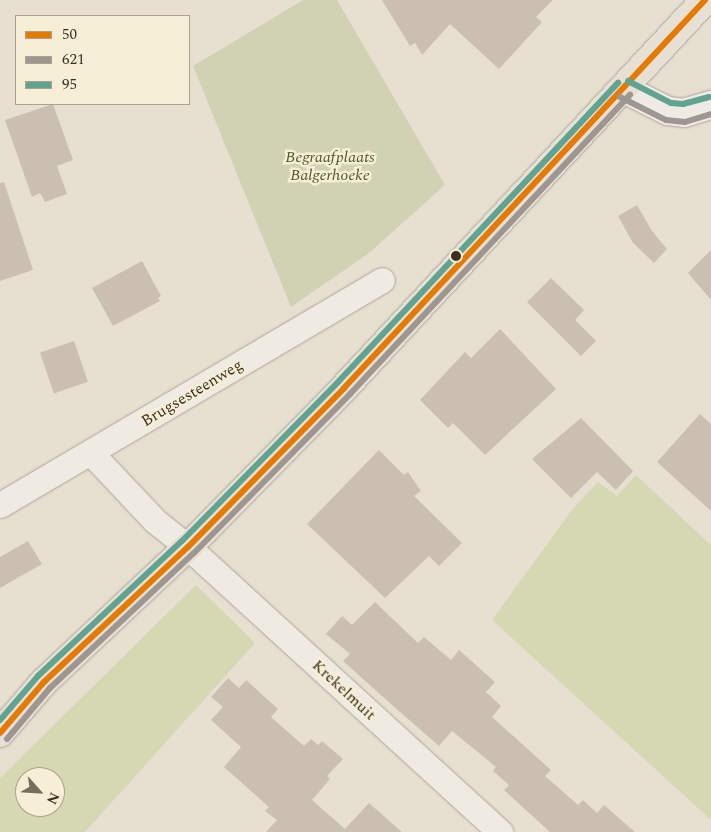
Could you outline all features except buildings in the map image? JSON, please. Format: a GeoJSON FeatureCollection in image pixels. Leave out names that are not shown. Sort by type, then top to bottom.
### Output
{"type":"FeatureCollection","features":[{"type":"Feature","properties":{"kind":"main road"},"geometry":{"type":"LineString","coordinates":[[0,733],[44,682],[188,547],[434,295],[705,0]]}},
{"type":"Feature","properties":{"kind":"main road"},"geometry":{"type":"LineString","coordinates":[[624,89],[668,111],[684,113],[711,105]]}},
{"type":"Feature","properties":{"kind":"main road"},"geometry":{"type":"LineString","coordinates":[[0,706],[44,682]]}},
{"type":"Feature","properties":{"kind":"street","name":"Brugsesteenweg"},"geometry":{"type":"LineString","coordinates":[[0,505],[382,280]]}},
{"type":"Feature","properties":{"kind":"street","name":"Krekelmuit"},"geometry":{"type":"LineString","coordinates":[[91,453],[155,521],[188,547],[500,832]]}},
{"type":"Feature","properties":{"kind":"green space","name":"Begraafplaats Balgerhoeke"},"geometry":{"type":"Polygon","coordinates":[[[303,0],[337,0],[445,185],[369,253],[291,307],[193,66],[303,0]]]}},
{"type":"Feature","properties":{"kind":"green space"},"geometry":{"type":"Polygon","coordinates":[[[636,475],[711,545],[711,820],[492,620],[574,507],[598,482],[617,496],[636,475]]]}},
{"type":"Feature","properties":{"kind":"green space"},"geometry":{"type":"Polygon","coordinates":[[[196,585],[255,643],[85,832],[0,832],[0,778],[196,585]]]}},
{"type":"Feature","properties":{"kind":"transit line","name":"50"},"geometry":{"type":"LineString","coordinates":[[0,733],[44,682],[188,547],[344,388],[705,0]]}},
{"type":"Feature","properties":{"kind":"transit line","name":"95"},"geometry":{"type":"LineString","coordinates":[[628,81],[671,103],[683,104],[709,97]]}},
{"type":"Feature","properties":{"kind":"transit line","name":"95"},"geometry":{"type":"LineString","coordinates":[[0,720],[38,676],[182,541],[338,382],[618,83]]}},
{"type":"Feature","properties":{"kind":"transit line","name":"621"},"geometry":{"type":"LineString","coordinates":[[7,739],[50,688],[194,553],[350,394],[630,95]]}},
{"type":"Feature","properties":{"kind":"transit line","name":"621"},"geometry":{"type":"LineString","coordinates":[[620,97],[666,120],[685,122],[711,114]]}}]}
